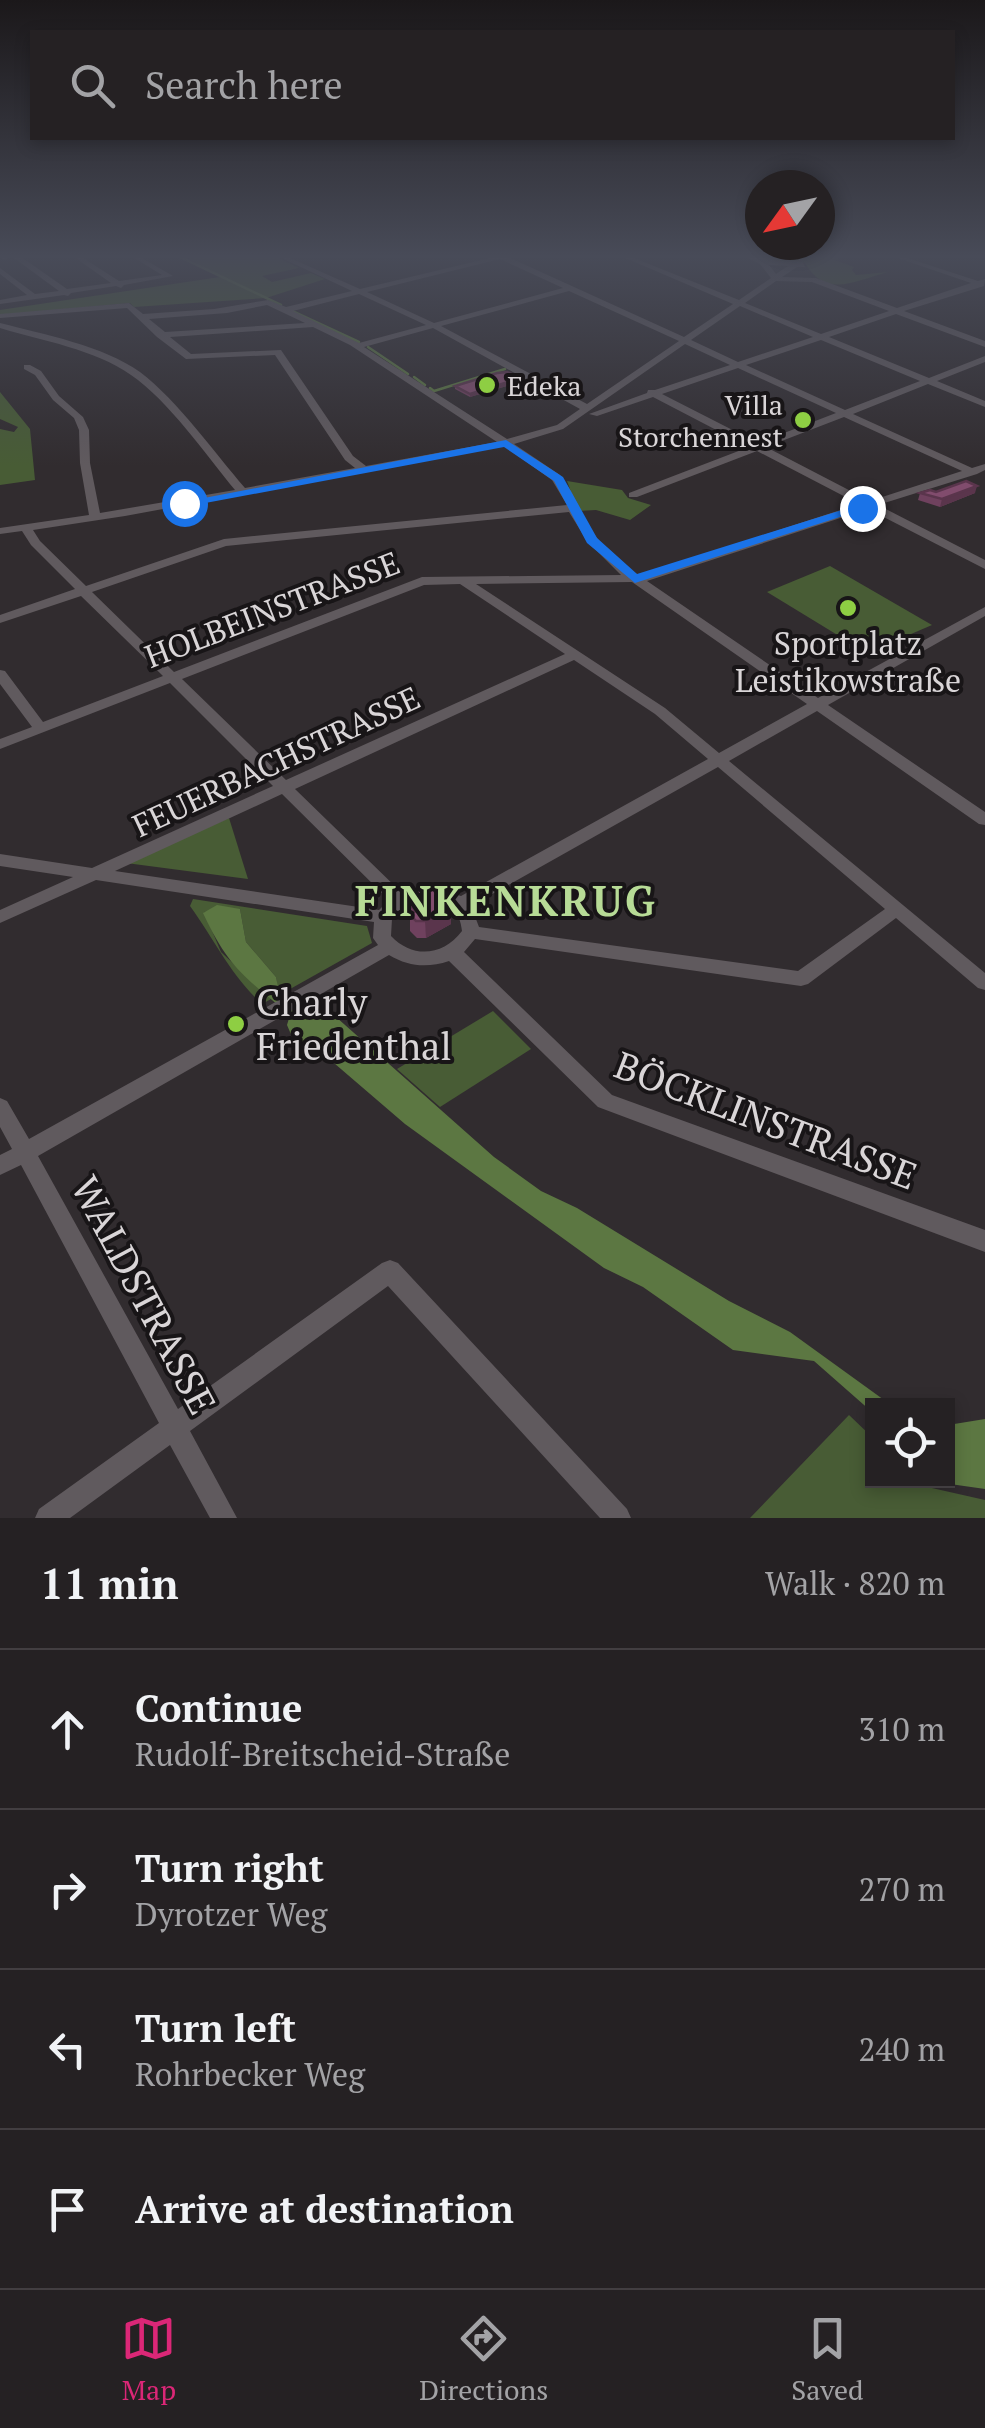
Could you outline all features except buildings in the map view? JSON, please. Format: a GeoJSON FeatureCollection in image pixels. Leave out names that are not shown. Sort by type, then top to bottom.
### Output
{"type":"FeatureCollection","features":[{"type":"Feature","properties":{"kind":"street"},"geometry":{"type":"LineString","coordinates":[[3,325],[108,358],[135,373],[167,403],[242,492]]}},
{"type":"Feature","properties":{"kind":"street"},"geometry":{"type":"LineString","coordinates":[[149,325],[193,358],[278,352],[350,458],[346,462],[358,471]]}},
{"type":"Feature","properties":{"kind":"street"},"geometry":{"type":"LineString","coordinates":[[160,335],[302,325]]}},
{"type":"Feature","properties":{"kind":"street"},"geometry":{"type":"LineString","coordinates":[[316,325],[357,346],[555,475],[566,488],[572,508],[592,540],[635,579],[985,820]]}},
{"type":"Feature","properties":{"kind":"street"},"geometry":{"type":"LineString","coordinates":[[357,346],[433,325],[591,412]]}},
{"type":"Feature","properties":{"kind":"street"},"geometry":{"type":"LineString","coordinates":[[653,325],[985,478]]}},
{"type":"Feature","properties":{"kind":"street"},"geometry":{"type":"LineString","coordinates":[[591,412],[710,325]]}},
{"type":"Feature","properties":{"kind":"street"},"geometry":{"type":"LineString","coordinates":[[793,325],[985,404]]}},
{"type":"Feature","properties":{"kind":"street"},"geometry":{"type":"LineString","coordinates":[[0,531],[96,518],[506,443],[857,325]]}},
{"type":"Feature","properties":{"kind":"street"},"geometry":{"type":"LineString","coordinates":[[934,325],[985,344]]}},
{"type":"Feature","properties":{"kind":"street"},"geometry":{"type":"LineString","coordinates":[[633,496],[985,359]]}},
{"type":"Feature","properties":{"kind":"street"},"geometry":{"type":"LineString","coordinates":[[27,367],[38,373],[56,398],[78,417],[84,430],[84,463],[96,518]]}},
{"type":"Feature","properties":{"kind":"street"},"geometry":{"type":"LineString","coordinates":[[629,381],[985,565]]}},
{"type":"Feature","properties":{"kind":"street","name":"HOLBEINSTRASSE"},"geometry":{"type":"LineString","coordinates":[[0,744],[422,581],[635,579],[985,467]]}},
{"type":"Feature","properties":{"kind":"street"},"geometry":{"type":"LineString","coordinates":[[0,619],[243,539],[572,508]]}},
{"type":"Feature","properties":{"kind":"street"},"geometry":{"type":"LineString","coordinates":[[26,528],[35,543],[398,900]]}},
{"type":"Feature","properties":{"kind":"street"},"geometry":{"type":"LineString","coordinates":[[462,580],[660,710],[985,983]]}},
{"type":"Feature","properties":{"kind":"street"},"geometry":{"type":"LineString","coordinates":[[462,904],[985,611]]}},
{"type":"Feature","properties":{"kind":"street","name":"FEUERBACHSTRASSE"},"geometry":{"type":"LineString","coordinates":[[0,918],[576,654]]}},
{"type":"Feature","properties":{"kind":"street"},"geometry":{"type":"LineString","coordinates":[[0,674],[40,728]]}},
{"type":"Feature","properties":{"kind":"street"},"geometry":{"type":"LineString","coordinates":[[0,860],[382,917]]}},
{"type":"Feature","properties":{"kind":"street"},"geometry":{"type":"LineString","coordinates":[[432,892],[462,904],[470,917],[471,932],[452,953],[419,960],[389,948],[382,938],[382,917],[398,900],[432,892]]}},
{"type":"Feature","properties":{"kind":"street"},"geometry":{"type":"LineString","coordinates":[[471,932],[801,979],[896,908]]}},
{"type":"Feature","properties":{"kind":"street"},"geometry":{"type":"LineString","coordinates":[[0,1166],[389,948]]}},
{"type":"Feature","properties":{"kind":"street","name":"BÖCKLINSTRASSE"},"geometry":{"type":"LineString","coordinates":[[452,953],[605,1101],[985,1241]]}},
{"type":"Feature","properties":{"kind":"street","name":"WALDSTRASSE"},"geometry":{"type":"LineString","coordinates":[[0,1107],[224,1518]]}},
{"type":"Feature","properties":{"kind":"street"},"geometry":{"type":"LineString","coordinates":[[48,1518],[390,1272],[618,1518]]}},
{"type":"Feature","properties":{"kind":"shaded area"},"geometry":{"type":"Polygon","coordinates":[[[0,392],[30,429],[35,480],[0,485],[0,429],[14,432],[18,427],[0,419],[0,392]]]}},
{"type":"Feature","properties":{"kind":"shaded area"},"geometry":{"type":"Polygon","coordinates":[[[567,481],[622,490],[628,498],[651,505],[630,520],[596,510],[578,511],[567,481]]]}},
{"type":"Feature","properties":{"kind":"shaded area","name":"Sportplatz Leistikowstraße"},"geometry":{"type":"Polygon","coordinates":[[[830,566],[932,625],[867,653],[767,592],[830,566]]]}},
{"type":"Feature","properties":{"kind":"shaded area"},"geometry":{"type":"Polygon","coordinates":[[[229,818],[248,879],[126,863],[229,818]]]}},
{"type":"Feature","properties":{"kind":"shaded area"},"geometry":{"type":"Polygon","coordinates":[[[193,899],[367,926],[372,943],[283,993],[278,992],[276,977],[246,942],[240,909],[204,912],[221,952],[271,999],[262,1004],[223,957],[190,906],[193,899]]]}},
{"type":"Feature","properties":{"kind":"shaded area"},"geometry":{"type":"Polygon","coordinates":[[[217,905],[240,909],[246,942],[276,977],[279,992],[300,1009],[327,1009],[494,1157],[541,1191],[577,1208],[729,1301],[790,1332],[881,1398],[865,1398],[865,1406],[814,1361],[733,1350],[643,1287],[604,1268],[405,1124],[313,1045],[293,1039],[287,1025],[290,1015],[239,971],[203,913],[217,905]]]}},
{"type":"Feature","properties":{"kind":"shaded area"},"geometry":{"type":"Polygon","coordinates":[[[493,1011],[531,1049],[440,1107],[397,1069],[493,1011]]]}},
{"type":"Feature","properties":{"kind":"shaded area"},"geometry":{"type":"Polygon","coordinates":[[[849,1415],[865,1430],[865,1488],[932,1488],[985,1500],[985,1518],[750,1518],[849,1415]]]}},
{"type":"Feature","properties":{"kind":"shaded area"},"geometry":{"type":"Polygon","coordinates":[[[985,1419],[985,1489],[955,1485],[955,1424],[985,1419]]]}},
{"type":"Feature","properties":{"kind":"waterway"},"geometry":{"type":"LineString","coordinates":[[322,325],[359,342]]}},
{"type":"Feature","properties":{"kind":"waterway"},"geometry":{"type":"LineString","coordinates":[[368,347],[408,374]]}},
{"type":"Feature","properties":{"kind":"waterway"},"geometry":{"type":"LineString","coordinates":[[430,388],[434,391],[505,369]]}},
{"type":"Feature","properties":{"kind":"waterway"},"geometry":{"type":"LineString","coordinates":[[414,377],[425,385]]}},
{"type":"Feature","properties":{"kind":"place","name":"Edeka"},"geometry":{"type":"Point","coordinates":[487,385]}},
{"type":"Feature","properties":{"kind":"place","name":"Villa Storchennest"},"geometry":{"type":"Point","coordinates":[803,420]}},
{"type":"Feature","properties":{"kind":"place","name":"Sportplatz Leistikowstraße"},"geometry":{"type":"Point","coordinates":[848,608]}},
{"type":"Feature","properties":{"kind":"place","name":"Charly Friedenthal"},"geometry":{"type":"Point","coordinates":[236,1024]}},
{"type":"Feature","properties":{"kind":"district","name":"FINKENKRUG"},"geometry":{"type":"Point","coordinates":[506,900]}},
{"type":"Feature","properties":{"kind":"route"},"geometry":{"type":"LineString","coordinates":[[184,503],[506,443],[559,479],[582,527],[604,554],[635,579],[862,508]]}}]}
